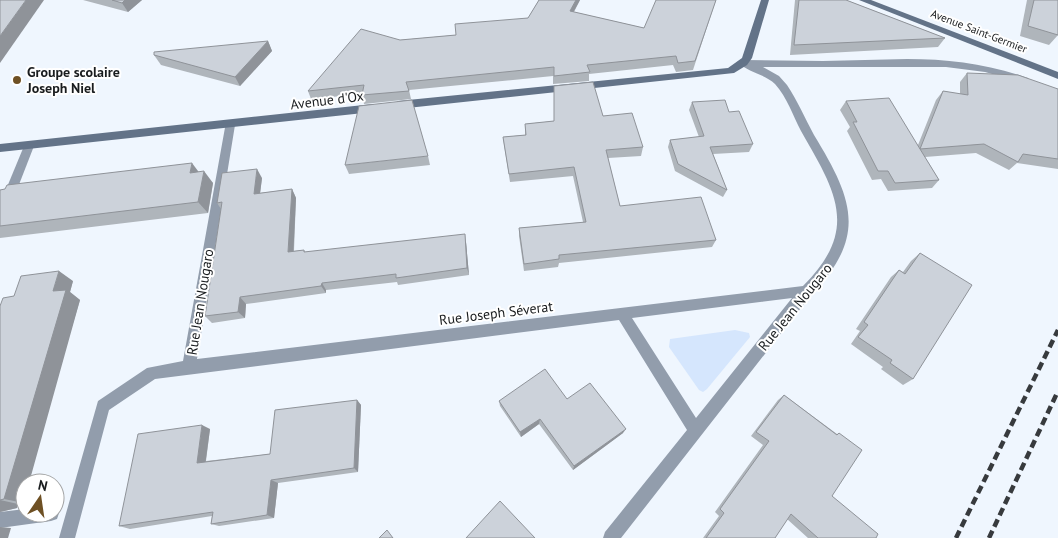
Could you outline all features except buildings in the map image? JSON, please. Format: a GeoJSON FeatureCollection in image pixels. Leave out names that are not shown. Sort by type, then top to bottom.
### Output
{"type":"FeatureCollection","features":[{"type":"Feature","properties":{"kind":"street"},"geometry":{"type":"LineString","coordinates":[[765,0],[751,51],[744,63],[797,66],[941,62],[991,69],[1031,83]]}},
{"type":"Feature","properties":{"kind":"street","name":"Avenue Saint-Germier"},"geometry":{"type":"LineString","coordinates":[[862,0],[1058,76]]}},
{"type":"Feature","properties":{"kind":"street","name":"Avenue d'Ox"},"geometry":{"type":"LineString","coordinates":[[0,148],[230,126],[443,100],[715,73],[730,71],[744,63]]}},
{"type":"Feature","properties":{"kind":"street","name":"Rue Jean Nougaro"},"geometry":{"type":"LineString","coordinates":[[611,538],[806,291],[828,269],[840,247],[844,226],[841,206],[833,181],[782,86],[758,68],[744,63]]}},
{"type":"Feature","properties":{"kind":"street","name":"Rue Jean Nougaro"},"geometry":{"type":"LineString","coordinates":[[67,538],[103,406],[152,373],[189,367],[230,126]]}},
{"type":"Feature","properties":{"kind":"street"},"geometry":{"type":"LineString","coordinates":[[0,218],[29,146]]}},
{"type":"Feature","properties":{"kind":"street","name":"Rue Joseph Séverat"},"geometry":{"type":"LineString","coordinates":[[189,367],[806,291]]}},
{"type":"Feature","properties":{"kind":"street"},"geometry":{"type":"LineString","coordinates":[[622,314],[696,431]]}},
{"type":"Feature","properties":{"kind":"street"},"geometry":{"type":"LineString","coordinates":[[65,511],[74,510]]}},
{"type":"Feature","properties":{"kind":"street"},"geometry":{"type":"LineString","coordinates":[[0,520],[15,518]]}},
{"type":"Feature","properties":{"kind":"shaded area"},"geometry":{"type":"Polygon","coordinates":[[[735,330],[749,333],[750,337],[707,389],[703,392],[699,390],[669,347],[670,339],[735,330]]]}},
{"type":"Feature","properties":{"kind":"railway"},"geometry":{"type":"LineString","coordinates":[[956,538],[1058,330]]}},
{"type":"Feature","properties":{"kind":"railway"},"geometry":{"type":"LineString","coordinates":[[989,538],[1058,391]]}},
{"type":"Feature","properties":{"kind":"place","name":"Groupe scolaire Joseph Niel"},"geometry":{"type":"Point","coordinates":[17,80]}}]}
